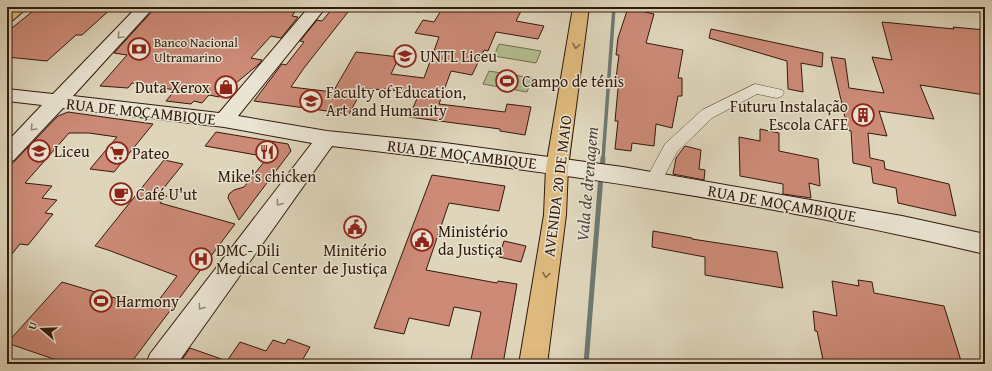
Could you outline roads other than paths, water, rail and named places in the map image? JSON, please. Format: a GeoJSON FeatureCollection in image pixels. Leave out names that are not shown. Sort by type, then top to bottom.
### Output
{"type":"FeatureCollection","features":[{"type":"Feature","properties":{"kind":"main road"},"geometry":{"type":"LineString","coordinates":[[7,17],[20,7]]}},
{"type":"Feature","properties":{"kind":"main road","name":"AVENIDA 20 DE MAIO"},"geometry":{"type":"LineString","coordinates":[[533,364],[555,215],[557,167],[582,7]]}},
{"type":"Feature","properties":{"kind":"street"},"geometry":{"type":"LineString","coordinates":[[7,155],[146,7]]}},
{"type":"Feature","properties":{"kind":"street"},"geometry":{"type":"LineString","coordinates":[[224,120],[318,7]]}},
{"type":"Feature","properties":{"kind":"street"},"geometry":{"type":"LineString","coordinates":[[410,7],[423,7]]}},
{"type":"Feature","properties":{"kind":"street"},"geometry":{"type":"LineString","coordinates":[[653,181],[671,148],[708,114],[755,89],[777,94]]}},
{"type":"Feature","properties":{"kind":"street","name":"RUA DE MOÇAMBIQUE"},"geometry":{"type":"LineString","coordinates":[[7,95],[224,120],[327,138],[446,151],[623,176],[902,225],[985,244]]}},
{"type":"Feature","properties":{"kind":"street"},"geometry":{"type":"LineString","coordinates":[[160,364],[327,138]]}},
{"type":"Feature","properties":{"kind":"waterway","name":"Vala de drenagem"},"geometry":{"type":"LineString","coordinates":[[603,159],[614,7]]}},
{"type":"Feature","properties":{"kind":"waterway","name":"Vala de drenagem"},"geometry":{"type":"LineString","coordinates":[[602,169],[603,158]]}},
{"type":"Feature","properties":{"kind":"waterway","name":"Vala de drenagem"},"geometry":{"type":"LineString","coordinates":[[586,364],[601,176]]}},
{"type":"Feature","properties":{"kind":"place","name":"Banco Nacional Ultramarino"},"geometry":{"type":"Point","coordinates":[139,49]}},
{"type":"Feature","properties":{"kind":"place","name":"UNTL Liceu"},"geometry":{"type":"Point","coordinates":[405,56]}},
{"type":"Feature","properties":{"kind":"place","name":"Campo de ténis"},"geometry":{"type":"Point","coordinates":[507,81]}},
{"type":"Feature","properties":{"kind":"place","name":"Duta Xerox"},"geometry":{"type":"Point","coordinates":[226,87]}},
{"type":"Feature","properties":{"kind":"place","name":"Faculty of Education, Art and Humanity"},"geometry":{"type":"Point","coordinates":[311,101]}},
{"type":"Feature","properties":{"kind":"place","name":"Futuru Instalação Escola CAFE"},"geometry":{"type":"Point","coordinates":[863,115]}},
{"type":"Feature","properties":{"kind":"place","name":"Liceu"},"geometry":{"type":"Point","coordinates":[39,151]}},
{"type":"Feature","properties":{"kind":"place","name":"Mike's chicken"},"geometry":{"type":"Point","coordinates":[267,152]}},
{"type":"Feature","properties":{"kind":"place","name":"Pateo"},"geometry":{"type":"Point","coordinates":[117,153]}},
{"type":"Feature","properties":{"kind":"place","name":"Café U'ut"},"geometry":{"type":"Point","coordinates":[121,194]}},
{"type":"Feature","properties":{"kind":"place","name":"Minitério de Justiça"},"geometry":{"type":"Point","coordinates":[355,227]}},
{"type":"Feature","properties":{"kind":"place","name":"Ministério da Justiça"},"geometry":{"type":"Point","coordinates":[422,240]}},
{"type":"Feature","properties":{"kind":"place","name":"DMC- Dili Medical Center"},"geometry":{"type":"Point","coordinates":[201,259]}},
{"type":"Feature","properties":{"kind":"place","name":"Harmony"},"geometry":{"type":"Point","coordinates":[101,301]}}]}
